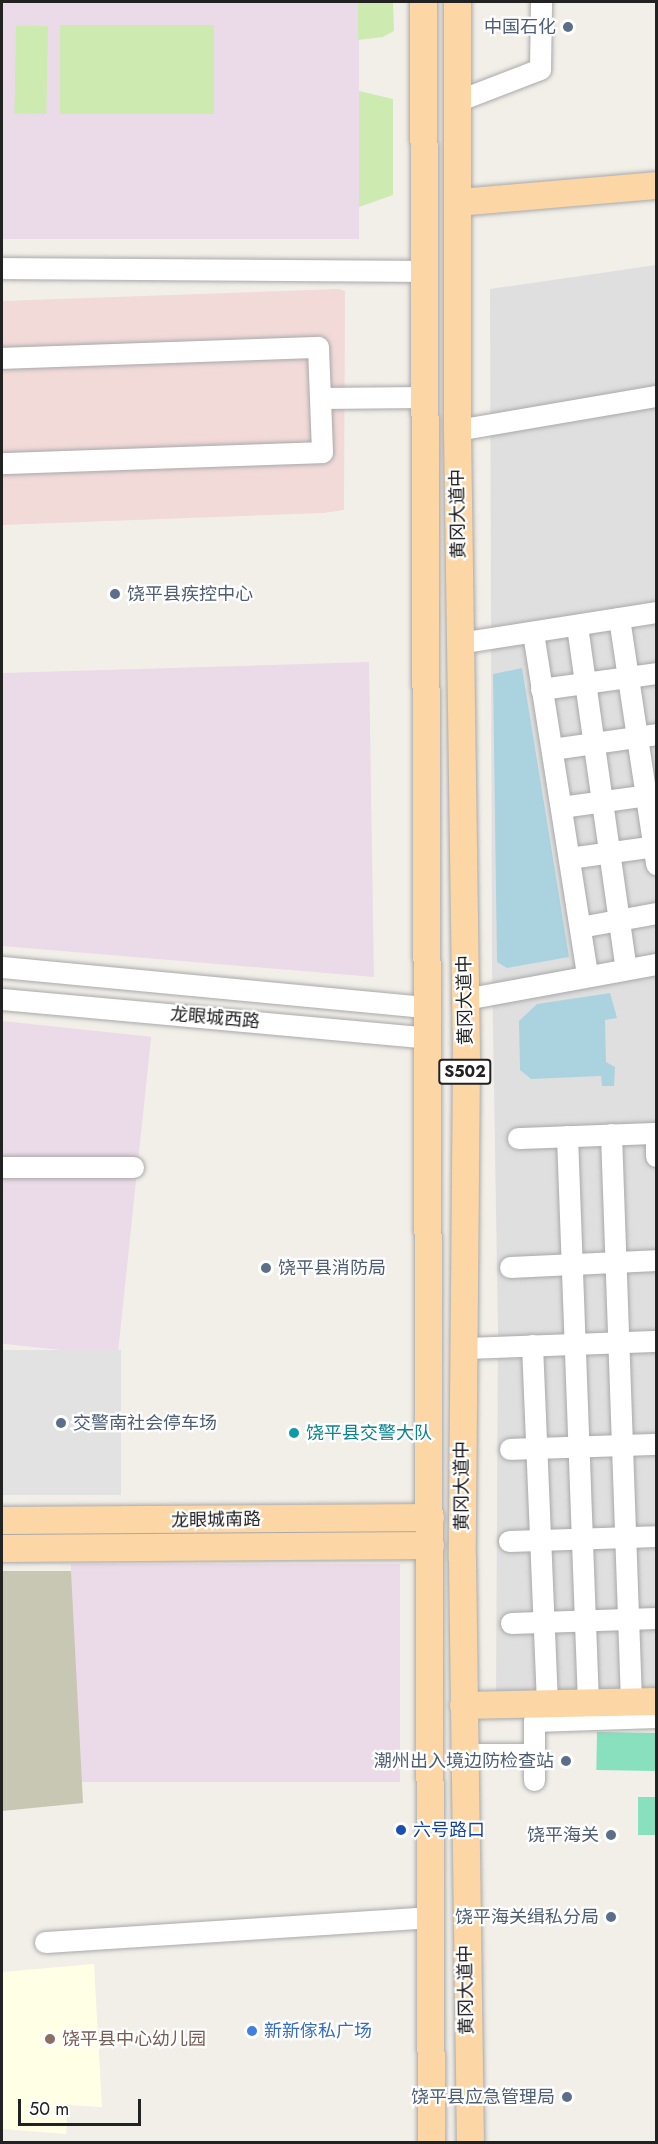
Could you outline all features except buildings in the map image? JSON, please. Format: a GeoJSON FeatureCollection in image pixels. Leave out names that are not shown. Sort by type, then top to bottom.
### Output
{"type":"FeatureCollection","features":[{"type":"Feature","properties":{"kind":"main road","name":"黄冈大道中"},"geometry":{"type":"LineString","coordinates":[[423,2],[431,2142]]}},
{"type":"Feature","properties":{"kind":"main road","name":"黄冈大道中"},"geometry":{"type":"LineString","coordinates":[[457,2],[457,430],[465,1003],[463,1754],[470,2142]]}},
{"type":"Feature","properties":{"kind":"main road"},"geometry":{"type":"LineString","coordinates":[[458,202],[657,185]]}},
{"type":"Feature","properties":{"kind":"main road"},"geometry":{"type":"LineString","coordinates":[[423,258],[458,244]]}},
{"type":"Feature","properties":{"kind":"main road"},"geometry":{"type":"LineString","coordinates":[[425,643],[459,643]]}},
{"type":"Feature","properties":{"kind":"main road"},"geometry":{"type":"LineString","coordinates":[[427,1007],[465,1003]]}},
{"type":"Feature","properties":{"kind":"main road"},"geometry":{"type":"LineString","coordinates":[[428,1303],[464,1302]]}},
{"type":"Feature","properties":{"kind":"main road","name":"龙眼城南路"},"geometry":{"type":"LineString","coordinates":[[2,1520],[430,1517]]}},
{"type":"Feature","properties":{"kind":"main road","name":"龙眼城南路"},"geometry":{"type":"LineString","coordinates":[[2,1548],[430,1545]]}},
{"type":"Feature","properties":{"kind":"main road"},"geometry":{"type":"LineString","coordinates":[[463,1705],[644,1702]]}},
{"type":"Feature","properties":{"kind":"street"},"geometry":{"type":"LineString","coordinates":[[458,101],[540,69],[541,2]]}},
{"type":"Feature","properties":{"kind":"street"},"geometry":{"type":"LineString","coordinates":[[2,268],[423,258]]}},
{"type":"Feature","properties":{"kind":"street"},"geometry":{"type":"LineString","coordinates":[[2,358],[318,347],[322,452],[2,463]]}},
{"type":"Feature","properties":{"kind":"street"},"geometry":{"type":"LineString","coordinates":[[457,430],[657,396]]}},
{"type":"Feature","properties":{"kind":"street"},"geometry":{"type":"LineString","coordinates":[[320,398],[423,397]]}},
{"type":"Feature","properties":{"kind":"street"},"geometry":{"type":"LineString","coordinates":[[459,643],[657,612]]}},
{"type":"Feature","properties":{"kind":"street"},"geometry":{"type":"LineString","coordinates":[[569,858],[610,853],[656,852],[647,735],[628,677],[619,618]]}},
{"type":"Feature","properties":{"kind":"street"},"geometry":{"type":"LineString","coordinates":[[577,626],[626,969]]}},
{"type":"Feature","properties":{"kind":"street"},"geometry":{"type":"LineString","coordinates":[[533,633],[587,975]]}},
{"type":"Feature","properties":{"kind":"street"},"geometry":{"type":"LineString","coordinates":[[541,689],[657,673]]}},
{"type":"Feature","properties":{"kind":"street"},"geometry":{"type":"LineString","coordinates":[[552,749],[647,735]]}},
{"type":"Feature","properties":{"kind":"street"},"geometry":{"type":"LineString","coordinates":[[561,807],[651,795]]}},
{"type":"Feature","properties":{"kind":"street"},"geometry":{"type":"LineString","coordinates":[[580,927],[657,913]]}},
{"type":"Feature","properties":{"kind":"street"},"geometry":{"type":"LineString","coordinates":[[465,1003],[587,975],[657,964]]}},
{"type":"Feature","properties":{"kind":"street","name":"龙眼城西路"},"geometry":{"type":"LineString","coordinates":[[2,968],[427,1007]]}},
{"type":"Feature","properties":{"kind":"street","name":"龙眼城西路"},"geometry":{"type":"LineString","coordinates":[[2,999],[428,1038]]}},
{"type":"Feature","properties":{"kind":"street"},"geometry":{"type":"LineString","coordinates":[[518,1138],[656,1133],[657,1156]]}},
{"type":"Feature","properties":{"kind":"street"},"geometry":{"type":"LineString","coordinates":[[610,1134],[628,1619],[644,1702]]}},
{"type":"Feature","properties":{"kind":"street"},"geometry":{"type":"LineString","coordinates":[[567,1136],[588,1703]]}},
{"type":"Feature","properties":{"kind":"street"},"geometry":{"type":"LineString","coordinates":[[2,1167],[133,1167]]}},
{"type":"Feature","properties":{"kind":"street"},"geometry":{"type":"LineString","coordinates":[[510,1268],[657,1260]]}},
{"type":"Feature","properties":{"kind":"street"},"geometry":{"type":"LineString","coordinates":[[464,1348],[657,1341]]}},
{"type":"Feature","properties":{"kind":"street"},"geometry":{"type":"LineString","coordinates":[[532,1345],[547,1704]]}},
{"type":"Feature","properties":{"kind":"street"},"geometry":{"type":"LineString","coordinates":[[510,1449],[657,1444]]}},
{"type":"Feature","properties":{"kind":"street"},"geometry":{"type":"LineString","coordinates":[[509,1541],[657,1536]]}},
{"type":"Feature","properties":{"kind":"street"},"geometry":{"type":"LineString","coordinates":[[511,1623],[657,1618]]}},
{"type":"Feature","properties":{"kind":"street"},"geometry":{"type":"LineString","coordinates":[[534,1780],[534,1720],[657,1717]]}},
{"type":"Feature","properties":{"kind":"street"},"geometry":{"type":"LineString","coordinates":[[463,1754],[534,1754]]}},
{"type":"Feature","properties":{"kind":"street"},"geometry":{"type":"LineString","coordinates":[[45,1942],[429,1917]]}},
{"type":"Feature","properties":{"kind":"shaded area"},"geometry":{"type":"Polygon","coordinates":[[[2,2],[359,2],[359,239],[2,239],[2,2]]]}},
{"type":"Feature","properties":{"kind":"shaded area"},"geometry":{"type":"Polygon","coordinates":[[[656,265],[656,1693],[496,1697],[498,1330],[492,966],[490,289],[656,265]]]}},
{"type":"Feature","properties":{"kind":"shaded area"},"geometry":{"type":"Polygon","coordinates":[[[339,289],[345,291],[344,510],[323,513],[2,525],[2,301],[339,289]]]}},
{"type":"Feature","properties":{"kind":"shaded area"},"geometry":{"type":"Polygon","coordinates":[[[369,662],[374,977],[2,946],[2,673],[369,662]]]}},
{"type":"Feature","properties":{"kind":"shaded area"},"geometry":{"type":"Polygon","coordinates":[[[2,1021],[151,1037],[118,1356],[2,1344],[2,1021]]]}},
{"type":"Feature","properties":{"kind":"shaded area","name":"交警南社会停车场"},"geometry":{"type":"Polygon","coordinates":[[[2,1350],[121,1350],[121,1495],[2,1495],[2,1350]]]}},
{"type":"Feature","properties":{"kind":"shaded area"},"geometry":{"type":"Polygon","coordinates":[[[71,1564],[400,1564],[400,1782],[71,1782],[71,1564]]]}},
{"type":"Feature","properties":{"kind":"shaded area"},"geometry":{"type":"Polygon","coordinates":[[[2,1571],[71,1571],[83,1803],[2,1811],[2,1571]]]}},
{"type":"Feature","properties":{"kind":"shaded area","name":"饶平县中心幼儿园"},"geometry":{"type":"Polygon","coordinates":[[[94,1964],[102,2107],[68,2105],[66,2134],[2,2129],[2,1972],[94,1964]]]}},
{"type":"Feature","properties":{"kind":"green space"},"geometry":{"type":"Polygon","coordinates":[[[358,2],[393,2],[394,31],[383,37],[358,40],[358,2]]]}},
{"type":"Feature","properties":{"kind":"green space"},"geometry":{"type":"Polygon","coordinates":[[[16,25],[48,26],[46,114],[14,113],[16,25]]]}},
{"type":"Feature","properties":{"kind":"green space"},"geometry":{"type":"Polygon","coordinates":[[[60,25],[214,25],[214,114],[60,114],[60,25]]]}},
{"type":"Feature","properties":{"kind":"green space"},"geometry":{"type":"Polygon","coordinates":[[[359,91],[393,99],[393,195],[359,207],[359,91]]]}},
{"type":"Feature","properties":{"kind":"green space"},"geometry":{"type":"Polygon","coordinates":[[[597,1732],[656,1733],[655,1771],[596,1770],[597,1732]]]}},
{"type":"Feature","properties":{"kind":"green space"},"geometry":{"type":"Polygon","coordinates":[[[638,1797],[656,1797],[656,1835],[638,1835],[638,1797]]]}},
{"type":"Feature","properties":{"kind":"water"},"geometry":{"type":"Polygon","coordinates":[[[522,668],[569,957],[507,968],[497,962],[493,674],[522,668]]]}},
{"type":"Feature","properties":{"kind":"water"},"geometry":{"type":"Polygon","coordinates":[[[610,993],[617,1018],[605,1020],[606,1062],[615,1067],[614,1086],[602,1086],[601,1076],[531,1079],[520,1070],[519,1021],[537,1004],[610,993]]]}},
{"type":"Feature","properties":{"kind":"place","name":"中国石化"},"geometry":{"type":"Point","coordinates":[568,27]}},
{"type":"Feature","properties":{"kind":"place","name":"饶平县疾控中心"},"geometry":{"type":"Point","coordinates":[115,594]}},
{"type":"Feature","properties":{"kind":"place","name":"饶平县消防局"},"geometry":{"type":"Point","coordinates":[266,1268]}},
{"type":"Feature","properties":{"kind":"place","name":"交警南社会停车场"},"geometry":{"type":"Point","coordinates":[61,1423]}},
{"type":"Feature","properties":{"kind":"place","name":"饶平县交警大队"},"geometry":{"type":"Point","coordinates":[294,1433]}},
{"type":"Feature","properties":{"kind":"place","name":"潮州出入境边防检查站"},"geometry":{"type":"Point","coordinates":[566,1761]}},
{"type":"Feature","properties":{"kind":"place","name":"六号路口"},"geometry":{"type":"Point","coordinates":[401,1830]}},
{"type":"Feature","properties":{"kind":"place","name":"饶平海关"},"geometry":{"type":"Point","coordinates":[611,1835]}},
{"type":"Feature","properties":{"kind":"place","name":"饶平海关缉私分局"},"geometry":{"type":"Point","coordinates":[611,1917]}},
{"type":"Feature","properties":{"kind":"place","name":"新新傢私广场"},"geometry":{"type":"Point","coordinates":[252,2031]}},
{"type":"Feature","properties":{"kind":"place","name":"饶平县中心幼儿园"},"geometry":{"type":"Point","coordinates":[50,2039]}},
{"type":"Feature","properties":{"kind":"place","name":"饶平县应急管理局"},"geometry":{"type":"Point","coordinates":[567,2097]}}]}
